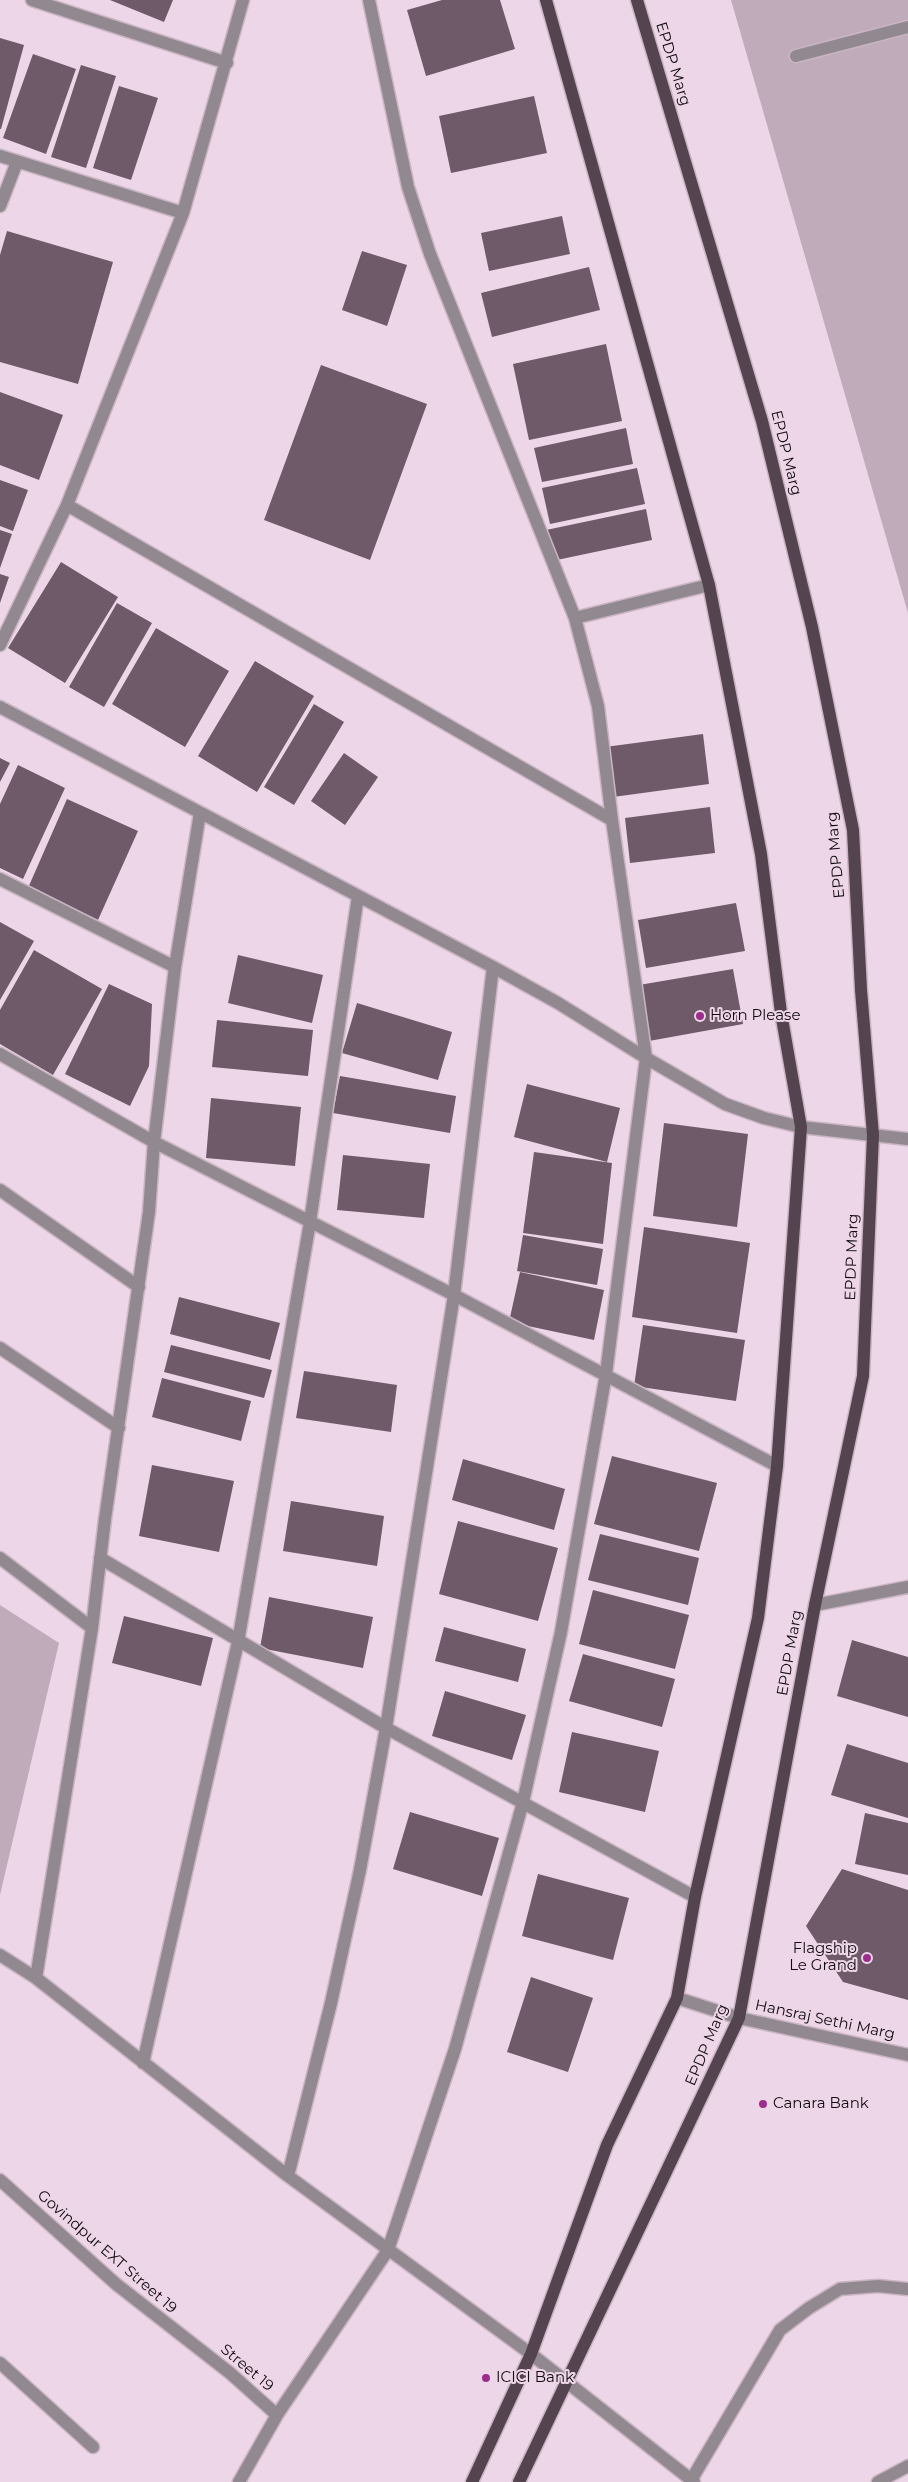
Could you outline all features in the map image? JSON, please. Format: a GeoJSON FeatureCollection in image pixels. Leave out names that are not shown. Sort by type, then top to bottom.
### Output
{"type":"FeatureCollection","features":[{"type":"Feature","properties":{"kind":"main road"},"geometry":{"type":"LineString","coordinates":[[472,2482],[531,2354],[607,2145],[677,1998],[695,1897],[758,1618],[777,1466],[802,1128],[781,1013],[761,854],[709,584],[546,0]]}},
{"type":"Feature","properties":{"kind":"main road","name":"EPDP Marg"},"geometry":{"type":"LineString","coordinates":[[519,2482],[739,2018],[815,1605],[863,1376],[873,1135],[861,990],[853,830],[812,627],[762,421],[637,0]]}},
{"type":"Feature","properties":{"kind":"street"},"geometry":{"type":"LineString","coordinates":[[32,0],[227,63]]}},
{"type":"Feature","properties":{"kind":"street"},"geometry":{"type":"LineString","coordinates":[[0,645],[67,505],[183,213],[227,63],[243,0]]}},
{"type":"Feature","properties":{"kind":"street"},"geometry":{"type":"LineString","coordinates":[[239,2482],[277,2415],[388,2250],[455,2049],[523,1802],[561,1632],[606,1374],[646,1058],[612,820],[598,706],[575,618],[430,254],[408,187],[369,0]]}},
{"type":"Feature","properties":{"kind":"street"},"geometry":{"type":"LineString","coordinates":[[796,56],[908,27]]}},
{"type":"Feature","properties":{"kind":"street"},"geometry":{"type":"LineString","coordinates":[[0,156],[183,213]]}},
{"type":"Feature","properties":{"kind":"street"},"geometry":{"type":"LineString","coordinates":[[0,206],[17,162]]}},
{"type":"Feature","properties":{"kind":"street"},"geometry":{"type":"LineString","coordinates":[[67,505],[612,820]]}},
{"type":"Feature","properties":{"kind":"street"},"geometry":{"type":"LineString","coordinates":[[575,618],[709,584]]}},
{"type":"Feature","properties":{"kind":"street"},"geometry":{"type":"LineString","coordinates":[[0,707],[493,967],[558,1003],[646,1058],[725,1104],[764,1118],[802,1128],[908,1138]]}},
{"type":"Feature","properties":{"kind":"street"},"geometry":{"type":"LineString","coordinates":[[36,1978],[92,1628],[100,1558],[149,1212],[154,1142],[175,967],[200,813]]}},
{"type":"Feature","properties":{"kind":"street"},"geometry":{"type":"LineString","coordinates":[[0,878],[175,967]]}},
{"type":"Feature","properties":{"kind":"street"},"geometry":{"type":"LineString","coordinates":[[144,2063],[238,1642],[310,1222],[358,896]]}},
{"type":"Feature","properties":{"kind":"street"},"geometry":{"type":"LineString","coordinates":[[288,2176],[331,2003],[360,1870],[386,1728],[454,1294],[493,967]]}},
{"type":"Feature","properties":{"kind":"street"},"geometry":{"type":"LineString","coordinates":[[0,1054],[154,1142],[454,1294],[777,1466]]}},
{"type":"Feature","properties":{"kind":"street"},"geometry":{"type":"LineString","coordinates":[[0,1190],[139,1287]]}},
{"type":"Feature","properties":{"kind":"street"},"geometry":{"type":"LineString","coordinates":[[0,1348],[119,1428]]}},
{"type":"Feature","properties":{"kind":"street"},"geometry":{"type":"LineString","coordinates":[[0,1558],[92,1628]]}},
{"type":"Feature","properties":{"kind":"street"},"geometry":{"type":"LineString","coordinates":[[100,1558],[238,1642],[386,1728],[695,1897]]}},
{"type":"Feature","properties":{"kind":"street"},"geometry":{"type":"LineString","coordinates":[[815,1605],[908,1587]]}},
{"type":"Feature","properties":{"kind":"street"},"geometry":{"type":"LineString","coordinates":[[0,1955],[36,1978],[288,2176],[531,2354],[692,2481],[780,2330],[809,2308],[840,2289],[878,2286],[908,2289]]}},
{"type":"Feature","properties":{"kind":"street","name":"Hansraj Sethi Marg"},"geometry":{"type":"LineString","coordinates":[[677,1998],[739,2018],[908,2055]]}},
{"type":"Feature","properties":{"kind":"street","name":"Govindpur EXT Street 19"},"geometry":{"type":"LineString","coordinates":[[0,2180],[116,2284],[195,2346]]}},
{"type":"Feature","properties":{"kind":"street","name":"Street 19"},"geometry":{"type":"LineString","coordinates":[[195,2346],[230,2373],[277,2415]]}},
{"type":"Feature","properties":{"kind":"street"},"geometry":{"type":"LineString","coordinates":[[0,2364],[93,2447]]}},
{"type":"Feature","properties":{"kind":"street"},"geometry":{"type":"LineString","coordinates":[[878,2482],[908,2466]]}},
{"type":"Feature","properties":{"kind":"shaded area"},"geometry":{"type":"Polygon","coordinates":[[[731,0],[908,0],[908,613],[731,0]]]}},
{"type":"Feature","properties":{"kind":"shaded area"},"geometry":{"type":"Polygon","coordinates":[[[0,1605],[59,1643],[0,1895],[0,1605]]]}},
{"type":"Feature","properties":{"kind":"building"},"geometry":{"type":"Polygon","coordinates":[[[110,0],[173,0],[164,22],[110,0]]]}},
{"type":"Feature","properties":{"kind":"building"},"geometry":{"type":"Polygon","coordinates":[[[442,0],[500,0],[515,49],[426,76],[407,10],[442,0]]]}},
{"type":"Feature","properties":{"kind":"building"},"geometry":{"type":"Polygon","coordinates":[[[0,38],[24,45],[1,129],[0,129],[0,38]]]}},
{"type":"Feature","properties":{"kind":"building"},"geometry":{"type":"Polygon","coordinates":[[[33,54],[76,69],[46,154],[3,138],[33,54]]]}},
{"type":"Feature","properties":{"kind":"building"},"geometry":{"type":"Polygon","coordinates":[[[81,65],[116,76],[86,168],[51,157],[81,65]]]}},
{"type":"Feature","properties":{"kind":"building"},"geometry":{"type":"Polygon","coordinates":[[[119,86],[158,98],[131,180],[93,168],[119,86]]]}},
{"type":"Feature","properties":{"kind":"building"},"geometry":{"type":"Polygon","coordinates":[[[534,96],[547,153],[451,173],[439,116],[534,96]]]}},
{"type":"Feature","properties":{"kind":"building"},"geometry":{"type":"Polygon","coordinates":[[[562,216],[570,254],[489,271],[481,233],[562,216]]]}},
{"type":"Feature","properties":{"kind":"building"},"geometry":{"type":"Polygon","coordinates":[[[7,231],[113,262],[78,384],[0,362],[0,255],[7,231]]]}},
{"type":"Feature","properties":{"kind":"building"},"geometry":{"type":"Polygon","coordinates":[[[362,251],[407,265],[387,326],[342,310],[362,251]]]}},
{"type":"Feature","properties":{"kind":"building"},"geometry":{"type":"Polygon","coordinates":[[[589,267],[600,310],[492,337],[481,293],[589,267]]]}},
{"type":"Feature","properties":{"kind":"building"},"geometry":{"type":"Polygon","coordinates":[[[606,344],[622,421],[529,440],[513,364],[606,344]]]}},
{"type":"Feature","properties":{"kind":"building"},"geometry":{"type":"Polygon","coordinates":[[[321,365],[427,404],[370,560],[264,520],[321,365]]]}},
{"type":"Feature","properties":{"kind":"building"},"geometry":{"type":"Polygon","coordinates":[[[0,392],[63,415],[39,480],[0,465],[0,392]]]}},
{"type":"Feature","properties":{"kind":"building"},"geometry":{"type":"Polygon","coordinates":[[[626,428],[633,464],[542,482],[534,448],[626,428]]]}},
{"type":"Feature","properties":{"kind":"building"},"geometry":{"type":"Polygon","coordinates":[[[637,468],[645,504],[550,524],[542,488],[637,468]]]}},
{"type":"Feature","properties":{"kind":"building"},"geometry":{"type":"Polygon","coordinates":[[[0,480],[28,490],[13,531],[0,526],[0,480]]]}},
{"type":"Feature","properties":{"kind":"building"},"geometry":{"type":"Polygon","coordinates":[[[646,509],[652,540],[552,561],[546,530],[646,509]]]}},
{"type":"Feature","properties":{"kind":"building"},"geometry":{"type":"Polygon","coordinates":[[[0,530],[12,534],[0,568],[0,530]]]}},
{"type":"Feature","properties":{"kind":"building"},"geometry":{"type":"Polygon","coordinates":[[[61,562],[118,597],[65,683],[8,648],[61,562]]]}},
{"type":"Feature","properties":{"kind":"building"},"geometry":{"type":"Polygon","coordinates":[[[0,574],[9,577],[0,603],[0,574]]]}},
{"type":"Feature","properties":{"kind":"building"},"geometry":{"type":"Polygon","coordinates":[[[117,603],[152,623],[104,707],[69,687],[117,603]]]}},
{"type":"Feature","properties":{"kind":"building"},"geometry":{"type":"Polygon","coordinates":[[[156,628],[229,671],[185,747],[112,704],[156,628]]]}},
{"type":"Feature","properties":{"kind":"building"},"geometry":{"type":"Polygon","coordinates":[[[255,661],[314,696],[257,792],[198,756],[255,661]]]}},
{"type":"Feature","properties":{"kind":"building"},"geometry":{"type":"Polygon","coordinates":[[[314,704],[344,722],[294,805],[264,787],[314,704]]]}},
{"type":"Feature","properties":{"kind":"building"},"geometry":{"type":"Polygon","coordinates":[[[703,734],[709,784],[613,797],[605,747],[703,734]]]}},
{"type":"Feature","properties":{"kind":"building"},"geometry":{"type":"Polygon","coordinates":[[[344,753],[378,777],[345,825],[311,801],[344,753]]]}},
{"type":"Feature","properties":{"kind":"building"},"geometry":{"type":"Polygon","coordinates":[[[0,758],[10,763],[0,782],[0,758]]]}},
{"type":"Feature","properties":{"kind":"building"},"geometry":{"type":"Polygon","coordinates":[[[18,765],[65,788],[23,879],[0,868],[0,804],[18,765]]]}},
{"type":"Feature","properties":{"kind":"building"},"geometry":{"type":"Polygon","coordinates":[[[67,799],[138,831],[98,920],[28,888],[67,799]]]}},
{"type":"Feature","properties":{"kind":"building"},"geometry":{"type":"Polygon","coordinates":[[[710,807],[715,853],[630,863],[625,818],[710,807]]]}},
{"type":"Feature","properties":{"kind":"building"},"geometry":{"type":"Polygon","coordinates":[[[736,903],[745,951],[646,968],[638,920],[736,903]]]}},
{"type":"Feature","properties":{"kind":"building"},"geometry":{"type":"Polygon","coordinates":[[[0,922],[34,941],[0,1000],[0,922]]]}},
{"type":"Feature","properties":{"kind":"building"},"geometry":{"type":"Polygon","coordinates":[[[34,950],[102,989],[53,1075],[0,1044],[0,1010],[34,950]]]}},
{"type":"Feature","properties":{"kind":"building"},"geometry":{"type":"Polygon","coordinates":[[[238,955],[323,975],[312,1023],[228,1003],[238,955]]]}},
{"type":"Feature","properties":{"kind":"building"},"geometry":{"type":"Polygon","coordinates":[[[733,969],[743,1024],[649,1041],[639,985],[733,969]]]}},
{"type":"Feature","properties":{"kind":"building"},"geometry":{"type":"Polygon","coordinates":[[[109,984],[152,1004],[149,1066],[130,1106],[65,1074],[109,984]]]}},
{"type":"Feature","properties":{"kind":"building"},"geometry":{"type":"Polygon","coordinates":[[[357,1003],[452,1032],[438,1080],[342,1053],[357,1003]]]}},
{"type":"Feature","properties":{"kind":"building"},"geometry":{"type":"Polygon","coordinates":[[[217,1020],[313,1030],[308,1076],[212,1067],[217,1020]]]}},
{"type":"Feature","properties":{"kind":"building"},"geometry":{"type":"Polygon","coordinates":[[[340,1076],[456,1096],[450,1133],[333,1113],[340,1076]]]}},
{"type":"Feature","properties":{"kind":"building"},"geometry":{"type":"Polygon","coordinates":[[[527,1084],[620,1108],[607,1162],[514,1137],[527,1084]]]}},
{"type":"Feature","properties":{"kind":"building"},"geometry":{"type":"Polygon","coordinates":[[[211,1098],[301,1107],[295,1166],[206,1158],[211,1098]]]}},
{"type":"Feature","properties":{"kind":"building"},"geometry":{"type":"Polygon","coordinates":[[[664,1123],[748,1134],[737,1227],[653,1216],[664,1123]]]}},
{"type":"Feature","properties":{"kind":"building"},"geometry":{"type":"Polygon","coordinates":[[[534,1152],[612,1163],[603,1244],[523,1233],[534,1152]]]}},
{"type":"Feature","properties":{"kind":"building"},"geometry":{"type":"Polygon","coordinates":[[[343,1155],[430,1164],[424,1218],[337,1210],[343,1155]]]}},
{"type":"Feature","properties":{"kind":"building"},"geometry":{"type":"Polygon","coordinates":[[[644,1227],[750,1243],[737,1333],[632,1317],[644,1227]]]}},
{"type":"Feature","properties":{"kind":"building"},"geometry":{"type":"Polygon","coordinates":[[[523,1235],[603,1249],[597,1285],[517,1271],[523,1235]]]}},
{"type":"Feature","properties":{"kind":"building"},"geometry":{"type":"Polygon","coordinates":[[[520,1272],[604,1290],[594,1340],[509,1322],[520,1272]]]}},
{"type":"Feature","properties":{"kind":"building"},"geometry":{"type":"Polygon","coordinates":[[[179,1297],[280,1323],[270,1360],[170,1334],[179,1297]]]}},
{"type":"Feature","properties":{"kind":"building"},"geometry":{"type":"Polygon","coordinates":[[[643,1325],[745,1340],[736,1401],[634,1386],[643,1325]]]}},
{"type":"Feature","properties":{"kind":"building"},"geometry":{"type":"Polygon","coordinates":[[[171,1345],[272,1370],[264,1398],[164,1372],[171,1345]]]}},
{"type":"Feature","properties":{"kind":"building"},"geometry":{"type":"Polygon","coordinates":[[[304,1371],[397,1385],[391,1432],[296,1418],[304,1371]]]}},
{"type":"Feature","properties":{"kind":"building"},"geometry":{"type":"Polygon","coordinates":[[[162,1378],[251,1401],[241,1441],[152,1417],[162,1378]]]}},
{"type":"Feature","properties":{"kind":"building"},"geometry":{"type":"Polygon","coordinates":[[[612,1456],[717,1483],[699,1551],[594,1524],[612,1456]]]}},
{"type":"Feature","properties":{"kind":"building"},"geometry":{"type":"Polygon","coordinates":[[[463,1459],[565,1489],[554,1530],[452,1500],[463,1459]]]}},
{"type":"Feature","properties":{"kind":"building"},"geometry":{"type":"Polygon","coordinates":[[[152,1465],[234,1481],[219,1552],[139,1536],[152,1465]]]}},
{"type":"Feature","properties":{"kind":"building"},"geometry":{"type":"Polygon","coordinates":[[[291,1501],[384,1516],[377,1566],[283,1551],[291,1501]]]}},
{"type":"Feature","properties":{"kind":"building"},"geometry":{"type":"Polygon","coordinates":[[[458,1521],[558,1548],[538,1621],[439,1594],[458,1521]]]}},
{"type":"Feature","properties":{"kind":"building"},"geometry":{"type":"Polygon","coordinates":[[[600,1534],[699,1558],[688,1605],[588,1580],[600,1534]]]}},
{"type":"Feature","properties":{"kind":"building"},"geometry":{"type":"Polygon","coordinates":[[[593,1590],[689,1615],[675,1669],[579,1644],[593,1590]]]}},
{"type":"Feature","properties":{"kind":"building"},"geometry":{"type":"Polygon","coordinates":[[[269,1597],[373,1617],[363,1668],[260,1648],[269,1597]]]}},
{"type":"Feature","properties":{"kind":"building"},"geometry":{"type":"Polygon","coordinates":[[[124,1616],[213,1638],[201,1686],[112,1663],[124,1616]]]}},
{"type":"Feature","properties":{"kind":"building"},"geometry":{"type":"Polygon","coordinates":[[[444,1627],[526,1649],[518,1682],[435,1661],[444,1627]]]}},
{"type":"Feature","properties":{"kind":"building"},"geometry":{"type":"Polygon","coordinates":[[[852,1640],[908,1657],[908,1717],[837,1696],[852,1640]]]}},
{"type":"Feature","properties":{"kind":"building"},"geometry":{"type":"Polygon","coordinates":[[[583,1654],[675,1679],[662,1727],[569,1701],[583,1654]]]}},
{"type":"Feature","properties":{"kind":"building"},"geometry":{"type":"Polygon","coordinates":[[[445,1691],[526,1715],[512,1760],[432,1736],[445,1691]]]}},
{"type":"Feature","properties":{"kind":"building"},"geometry":{"type":"Polygon","coordinates":[[[572,1732],[659,1751],[645,1812],[559,1792],[572,1732]]]}},
{"type":"Feature","properties":{"kind":"building"},"geometry":{"type":"Polygon","coordinates":[[[847,1744],[908,1763],[908,1818],[831,1795],[847,1744]]]}},
{"type":"Feature","properties":{"kind":"building"},"geometry":{"type":"Polygon","coordinates":[[[410,1812],[499,1838],[482,1896],[393,1869],[410,1812]]]}},
{"type":"Feature","properties":{"kind":"building"},"geometry":{"type":"Polygon","coordinates":[[[865,1813],[908,1823],[908,1875],[855,1864],[865,1813]]]}},
{"type":"Feature","properties":{"kind":"building"},"geometry":{"type":"Polygon","coordinates":[[[842,1869],[908,1890],[908,2000],[843,1982],[806,1926],[842,1869]]]}},
{"type":"Feature","properties":{"kind":"building"},"geometry":{"type":"Polygon","coordinates":[[[538,1874],[629,1898],[613,1960],[522,1936],[538,1874]]]}},
{"type":"Feature","properties":{"kind":"building"},"geometry":{"type":"Polygon","coordinates":[[[531,1977],[593,1998],[568,2072],[507,2052],[531,1977]]]}},
{"type":"Feature","properties":{"kind":"place","name":"Horn Please"},"geometry":{"type":"Point","coordinates":[700,1016]}},
{"type":"Feature","properties":{"kind":"place","name":"Flagship Le Grand"},"geometry":{"type":"Point","coordinates":[867,1958]}},
{"type":"Feature","properties":{"kind":"place","name":"Canara Bank"},"geometry":{"type":"Point","coordinates":[763,2104]}},
{"type":"Feature","properties":{"kind":"place","name":"ICICI Bank"},"geometry":{"type":"Point","coordinates":[486,2378]}}]}
